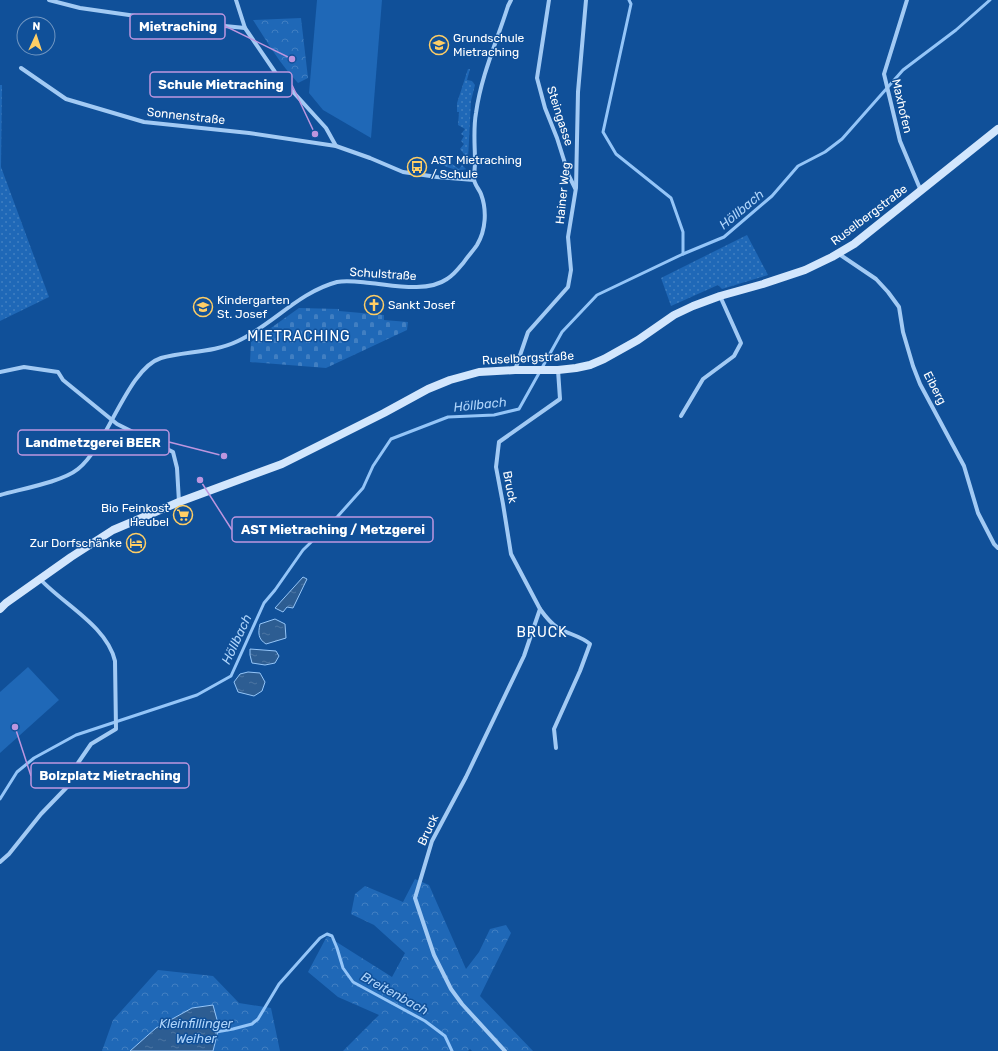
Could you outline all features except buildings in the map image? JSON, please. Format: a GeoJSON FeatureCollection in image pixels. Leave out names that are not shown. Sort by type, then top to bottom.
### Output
{"type":"FeatureCollection","features":[{"type":"Feature","properties":{"kind":"main road","name":"Ruselbergstraße"},"geometry":{"type":"LineString","coordinates":[[0,609],[6,602],[113,530],[179,502],[282,464],[428,389],[450,380],[479,372],[558,370],[576,368],[604,359],[638,340],[674,315],[693,306],[720,296],[805,270],[854,244],[998,129]]}},
{"type":"Feature","properties":{"kind":"street"},"geometry":{"type":"LineString","coordinates":[[49,0],[71,6],[156,19],[245,28]]}},
{"type":"Feature","properties":{"kind":"street"},"geometry":{"type":"LineString","coordinates":[[236,0],[245,28],[275,72],[326,128],[336,146]]}},
{"type":"Feature","properties":{"kind":"street","name":"Schulstraße"},"geometry":{"type":"LineString","coordinates":[[0,495],[68,476],[80,468],[88,458],[132,386],[146,367],[152,362],[172,356],[210,350],[238,341],[324,287],[345,281],[415,288],[437,284],[446,280],[454,273],[477,246],[482,234],[485,216],[484,202],[474,180],[475,114],[481,88],[511,0]]}},
{"type":"Feature","properties":{"kind":"street","name":"Steingasse"},"geometry":{"type":"LineString","coordinates":[[548,0],[537,78],[545,108],[557,138],[568,176],[576,188]]}},
{"type":"Feature","properties":{"kind":"street","name":"Hainer Weg"},"geometry":{"type":"LineString","coordinates":[[515,370],[528,332],[568,287],[571,270],[568,237],[576,188],[578,92],[586,0]]}},
{"type":"Feature","properties":{"kind":"street","name":"Maxhofen"},"geometry":{"type":"LineString","coordinates":[[907,0],[884,74],[900,141],[921,191]]}},
{"type":"Feature","properties":{"kind":"street","name":"Sonnenstraße"},"geometry":{"type":"LineString","coordinates":[[21,68],[66,98],[144,122],[249,133],[336,146],[403,172],[474,180]]}},
{"type":"Feature","properties":{"kind":"street","name":"Eiberg"},"geometry":{"type":"LineString","coordinates":[[839,253],[876,279],[899,307],[913,366],[920,384],[964,466],[978,513],[994,544],[998,548]]}},
{"type":"Feature","properties":{"kind":"street"},"geometry":{"type":"LineString","coordinates":[[681,416],[703,379],[734,356],[741,343],[720,296]]}},
{"type":"Feature","properties":{"kind":"street"},"geometry":{"type":"LineString","coordinates":[[0,372],[24,367],[58,372],[63,380],[116,424],[173,452],[177,468],[179,502]]}},
{"type":"Feature","properties":{"kind":"street","name":"Bruck"},"geometry":{"type":"LineString","coordinates":[[556,748],[554,729],[580,671],[590,644],[585,640],[558,628],[549,621],[540,609],[511,554],[496,467],[499,442],[560,399],[558,370]]}},
{"type":"Feature","properties":{"kind":"street"},"geometry":{"type":"LineString","coordinates":[[0,862],[9,854],[41,814],[68,786],[78,763],[91,744],[116,728],[117,714],[115,661],[113,651],[96,628],[40,579]]}},
{"type":"Feature","properties":{"kind":"street","name":"Bruck"},"geometry":{"type":"LineString","coordinates":[[504,1051],[462,1004],[451,989],[434,955],[415,898],[432,841],[466,778],[524,656],[540,609]]}},
{"type":"Feature","properties":{"kind":"green space"},"geometry":{"type":"Polygon","coordinates":[[[317,0],[382,0],[371,138],[323,110],[309,93],[317,0]]]}},
{"type":"Feature","properties":{"kind":"green space"},"geometry":{"type":"Polygon","coordinates":[[[301,18],[308,78],[298,83],[280,61],[253,20],[301,18]]]}},
{"type":"Feature","properties":{"kind":"green space"},"geometry":{"type":"Polygon","coordinates":[[[468,69],[470,69],[467,80],[472,81],[475,85],[471,101],[468,159],[460,149],[464,144],[461,141],[464,136],[461,134],[465,129],[458,125],[459,112],[457,112],[457,103],[468,69]]]}},
{"type":"Feature","properties":{"kind":"green space"},"geometry":{"type":"Polygon","coordinates":[[[0,85],[2,85],[1,167],[49,297],[0,321],[0,85]]]}},
{"type":"Feature","properties":{"kind":"green space"},"geometry":{"type":"Polygon","coordinates":[[[439,161],[448,161],[459,169],[462,165],[466,169],[459,170],[451,168],[439,161]]]}},
{"type":"Feature","properties":{"kind":"green space"},"geometry":{"type":"Polygon","coordinates":[[[747,235],[768,275],[722,289],[718,285],[671,306],[661,278],[747,235]]]}},
{"type":"Feature","properties":{"kind":"green space"},"geometry":{"type":"Polygon","coordinates":[[[299,308],[339,309],[339,311],[384,315],[384,320],[408,322],[407,330],[326,368],[250,362],[251,342],[299,308]]]}},
{"type":"Feature","properties":{"kind":"green space"},"geometry":{"type":"Polygon","coordinates":[[[28,667],[59,700],[0,753],[0,692],[28,667]]]}},
{"type":"Feature","properties":{"kind":"green space"},"geometry":{"type":"Polygon","coordinates":[[[415,879],[429,885],[466,969],[479,952],[490,929],[506,925],[511,933],[480,996],[533,1051],[472,1051],[470,1049],[468,1051],[343,1051],[379,1015],[338,997],[308,972],[327,936],[392,977],[405,953],[374,925],[351,914],[355,894],[365,886],[403,902],[415,879]]]}},
{"type":"Feature","properties":{"kind":"green space"},"geometry":{"type":"Polygon","coordinates":[[[158,970],[213,976],[239,1003],[271,1008],[280,1051],[213,1051],[219,1027],[192,1008],[156,1028],[130,1051],[102,1051],[113,1020],[158,970]]]}},
{"type":"Feature","properties":{"kind":"water"},"geometry":{"type":"Polygon","coordinates":[[[303,577],[307,579],[293,608],[287,607],[283,612],[275,608],[303,577]]]}},
{"type":"Feature","properties":{"kind":"water"},"geometry":{"type":"Polygon","coordinates":[[[275,619],[285,624],[286,638],[266,644],[259,636],[260,624],[275,619]]]}},
{"type":"Feature","properties":{"kind":"water"},"geometry":{"type":"Polygon","coordinates":[[[250,649],[276,651],[279,656],[275,663],[265,665],[252,663],[250,649]]]}},
{"type":"Feature","properties":{"kind":"water"},"geometry":{"type":"Polygon","coordinates":[[[248,672],[260,673],[265,682],[262,691],[254,696],[238,692],[234,682],[240,674],[248,672]]]}},
{"type":"Feature","properties":{"kind":"water","name":"Kleinfillinger Weiher"},"geometry":{"type":"Polygon","coordinates":[[[213,1005],[219,1027],[213,1051],[130,1051],[156,1028],[192,1008],[213,1005]]]}},
{"type":"Feature","properties":{"kind":"waterway"},"geometry":{"type":"LineString","coordinates":[[629,0],[631,4],[603,132],[616,154],[671,198],[683,232],[683,254]]}},
{"type":"Feature","properties":{"kind":"waterway","name":"Höllbach"},"geometry":{"type":"LineString","coordinates":[[0,799],[17,772],[34,758],[76,735],[197,695],[231,676],[264,603],[303,550],[338,516],[363,488],[373,466],[391,439],[448,417],[494,415],[519,409],[562,332],[597,295],[683,254],[724,237],[772,196],[798,166],[825,152],[842,139],[903,70],[956,30],[990,0]]}},
{"type":"Feature","properties":{"kind":"waterway","name":"Breitenbach"},"geometry":{"type":"LineString","coordinates":[[216,1032],[252,1024],[258,1019],[279,984],[320,938],[327,934],[332,936],[343,968],[353,982],[425,1021],[445,1036],[452,1051]]}},
{"type":"Feature","properties":{"kind":"place","name":"Grundschule Mietraching"},"geometry":{"type":"Point","coordinates":[439,45]}},
{"type":"Feature","properties":{"kind":"place","name":"Mietraching"},"geometry":{"type":"Point","coordinates":[292,59]}},
{"type":"Feature","properties":{"kind":"place","name":"Schule Mietraching"},"geometry":{"type":"Point","coordinates":[315,134]}},
{"type":"Feature","properties":{"kind":"place","name":"AST Mietraching / Schule"},"geometry":{"type":"Point","coordinates":[417,167]}},
{"type":"Feature","properties":{"kind":"place","name":"Sankt Josef"},"geometry":{"type":"Point","coordinates":[374,305]}},
{"type":"Feature","properties":{"kind":"place","name":"Kindergarten St. Josef"},"geometry":{"type":"Point","coordinates":[203,307]}},
{"type":"Feature","properties":{"kind":"place","name":"Landmetzgerei BEER"},"geometry":{"type":"Point","coordinates":[224,456]}},
{"type":"Feature","properties":{"kind":"place","name":"AST Mietraching / Metzgerei"},"geometry":{"type":"Point","coordinates":[200,480]}},
{"type":"Feature","properties":{"kind":"place","name":"Bio Feinkost Heubel"},"geometry":{"type":"Point","coordinates":[183,515]}},
{"type":"Feature","properties":{"kind":"place","name":"Zur Dorfschänke"},"geometry":{"type":"Point","coordinates":[136,543]}},
{"type":"Feature","properties":{"kind":"place","name":"Bolzplatz Mietraching"},"geometry":{"type":"Point","coordinates":[15,727]}},
{"type":"Feature","properties":{"kind":"district","name":"MIETRACHING"},"geometry":{"type":"Point","coordinates":[299,336]}},
{"type":"Feature","properties":{"kind":"district","name":"BRUCK"},"geometry":{"type":"Point","coordinates":[542,632]}}]}
